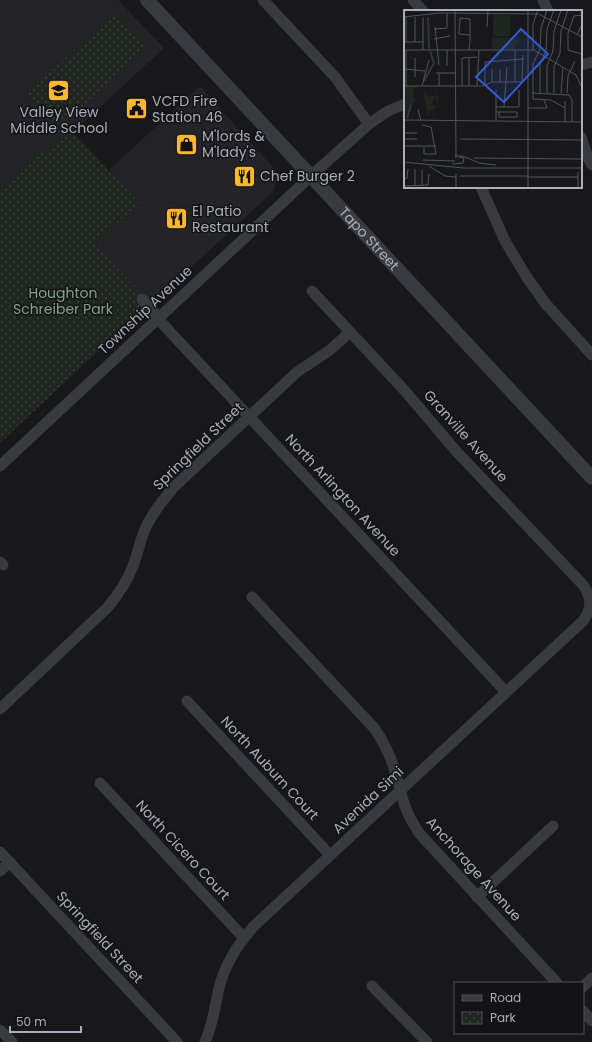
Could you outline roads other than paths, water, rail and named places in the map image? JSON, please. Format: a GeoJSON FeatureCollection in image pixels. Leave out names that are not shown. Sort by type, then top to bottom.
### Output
{"type":"FeatureCollection","features":[{"type":"Feature","properties":{"kind":"street","name":"Tapo Street"},"geometry":{"type":"LineString","coordinates":[[147,0],[592,478]]}},
{"type":"Feature","properties":{"kind":"street"},"geometry":{"type":"LineString","coordinates":[[263,0],[335,77],[369,124]]}},
{"type":"Feature","properties":{"kind":"street"},"geometry":{"type":"LineString","coordinates":[[413,0],[422,10]]}},
{"type":"Feature","properties":{"kind":"street"},"geometry":{"type":"LineString","coordinates":[[543,0],[548,10]]}},
{"type":"Feature","properties":{"kind":"street"},"geometry":{"type":"LineString","coordinates":[[582,65],[592,62]]}},
{"type":"Feature","properties":{"kind":"street","name":"Township Avenue"},"geometry":{"type":"LineString","coordinates":[[0,466],[311,176],[369,124],[388,111],[404,104]]}},
{"type":"Feature","properties":{"kind":"street"},"geometry":{"type":"LineString","coordinates":[[582,141],[592,165]]}},
{"type":"Feature","properties":{"kind":"street"},"geometry":{"type":"LineString","coordinates":[[481,188],[505,241],[526,276],[545,303],[592,355]]}},
{"type":"Feature","properties":{"kind":"street","name":"Granville Avenue"},"geometry":{"type":"LineString","coordinates":[[312,291],[404,391],[456,451],[584,586],[590,595],[591,605]]}},
{"type":"Feature","properties":{"kind":"street","name":"North Arlington Avenue"},"geometry":{"type":"LineString","coordinates":[[142,299],[249,417],[506,692]]}},
{"type":"Feature","properties":{"kind":"street","name":"Springfield Street"},"geometry":{"type":"LineString","coordinates":[[0,709],[107,608],[117,596],[127,580],[133,566],[145,528],[159,504],[174,487],[298,372],[330,350],[350,332]]}},
{"type":"Feature","properties":{"kind":"street","name":"Anchorage Avenue"},"geometry":{"type":"LineString","coordinates":[[252,597],[375,729],[391,757],[407,812],[419,833],[556,982]]}},
{"type":"Feature","properties":{"kind":"street","name":"Avenida Simi"},"geometry":{"type":"LineString","coordinates":[[205,1042],[210,1031],[219,987],[224,971],[233,954],[254,926],[583,621],[589,614],[591,605]]}},
{"type":"Feature","properties":{"kind":"street","name":"North Auburn Court"},"geometry":{"type":"LineString","coordinates":[[187,701],[330,856]]}},
{"type":"Feature","properties":{"kind":"street","name":"North Cicero Court"},"geometry":{"type":"LineString","coordinates":[[100,783],[244,938]]}},
{"type":"Feature","properties":{"kind":"street"},"geometry":{"type":"LineString","coordinates":[[477,896],[553,826]]}},
{"type":"Feature","properties":{"kind":"street","name":"Springfield Street"},"geometry":{"type":"LineString","coordinates":[[0,852],[177,1042]]}},
{"type":"Feature","properties":{"kind":"street"},"geometry":{"type":"LineString","coordinates":[[0,871],[10,862]]}},
{"type":"Feature","properties":{"kind":"street"},"geometry":{"type":"LineString","coordinates":[[584,986],[592,978]]}},
{"type":"Feature","properties":{"kind":"street"},"geometry":{"type":"LineString","coordinates":[[372,986],[427,1042]]}},
{"type":"Feature","properties":{"kind":"street"},"geometry":{"type":"LineString","coordinates":[[584,1012],[592,1021]]}},
{"type":"Feature","properties":{"kind":"street"},"geometry":{"type":"LineString","coordinates":[[0,1030],[12,1042]]}},
{"type":"Feature","properties":{"kind":"place","name":"Valley View Middle School"},"geometry":{"type":"Point","coordinates":[59,90]}},
{"type":"Feature","properties":{"kind":"place","name":"VCFD Fire Station 46"},"geometry":{"type":"Point","coordinates":[136,109]}},
{"type":"Feature","properties":{"kind":"place","name":"M'lords & M'lady's"},"geometry":{"type":"Point","coordinates":[187,144]}},
{"type":"Feature","properties":{"kind":"place","name":"Chef Burger 2"},"geometry":{"type":"Point","coordinates":[245,176]}},
{"type":"Feature","properties":{"kind":"place","name":"El Patio Restaurant"},"geometry":{"type":"Point","coordinates":[176,219]}},
{"type":"Feature","properties":{"kind":"park label","name":"Houghton Schreiber Park"},"geometry":{"type":"Point","coordinates":[63,302]}}]}
